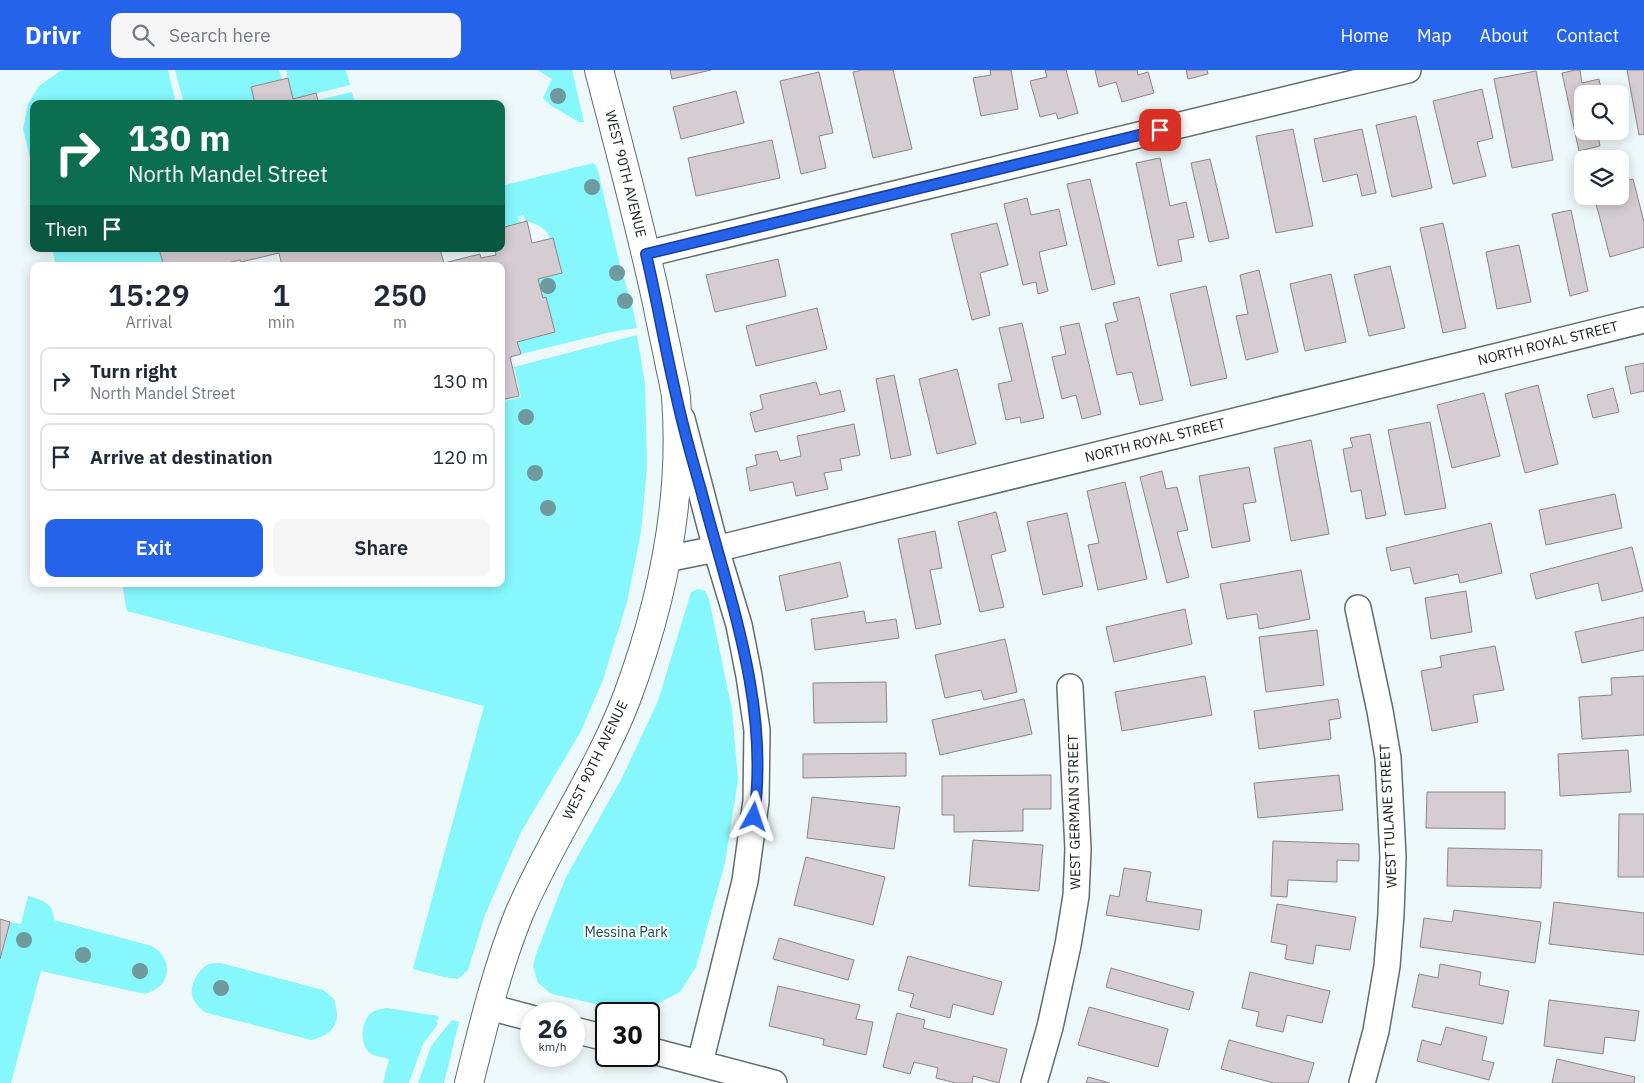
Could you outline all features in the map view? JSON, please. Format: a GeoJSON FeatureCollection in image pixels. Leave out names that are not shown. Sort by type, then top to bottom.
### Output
{"type":"FeatureCollection","features":[{"type":"Feature","properties":{"kind":"street","name":"WEST 90TH AVENUE"},"geometry":{"type":"LineString","coordinates":[[599,70],[646,254],[676,395],[716,548],[739,625],[757,730],[756,801],[745,882],[700,1063]]}},
{"type":"Feature","properties":{"kind":"street"},"geometry":{"type":"LineString","coordinates":[[646,254],[1408,70]]}},
{"type":"Feature","properties":{"kind":"street","name":"NORTH ROYAL STREET"},"geometry":{"type":"LineString","coordinates":[[666,559],[1644,320]]}},
{"type":"Feature","properties":{"kind":"street","name":"WEST 90TH AVENUE"},"geometry":{"type":"LineString","coordinates":[[469,1083],[489,1007],[518,916],[539,871],[612,732],[626,699],[649,630],[658,598],[674,512],[677,458],[676,395]]}},
{"type":"Feature","properties":{"kind":"street","name":"WEST TULANE STREET"},"geometry":{"type":"LineString","coordinates":[[1358,608],[1388,758],[1393,857],[1387,966],[1376,1030],[1362,1083]]}},
{"type":"Feature","properties":{"kind":"street","name":"WEST GERMAIN STREET"},"geometry":{"type":"LineString","coordinates":[[1034,1083],[1050,1027],[1076,896],[1078,849],[1070,687]]}},
{"type":"Feature","properties":{"kind":"street"},"geometry":{"type":"LineString","coordinates":[[489,1007],[520,1015]]}},
{"type":"Feature","properties":{"kind":"street"},"geometry":{"type":"LineString","coordinates":[[660,1053],[774,1083]]}},
{"type":"Feature","properties":{"kind":"green space"},"geometry":{"type":"Polygon","coordinates":[[[168,70],[175,100],[30,100],[39,86],[60,71],[168,70]]]}},
{"type":"Feature","properties":{"kind":"green space"},"geometry":{"type":"Polygon","coordinates":[[[175,70],[279,70],[282,79],[251,87],[254,100],[183,100],[175,70]]]}},
{"type":"Feature","properties":{"kind":"green space"},"geometry":{"type":"Polygon","coordinates":[[[286,70],[346,70],[350,85],[293,99],[286,70]]]}},
{"type":"Feature","properties":{"kind":"green space"},"geometry":{"type":"Polygon","coordinates":[[[538,70],[572,70],[584,122],[579,122],[550,105],[543,98],[552,79],[538,70]]]}},
{"type":"Feature","properties":{"kind":"green space"},"geometry":{"type":"Polygon","coordinates":[[[352,92],[355,100],[318,100],[352,92]]]}},
{"type":"Feature","properties":{"kind":"green space"},"geometry":{"type":"Polygon","coordinates":[[[30,101],[30,158],[23,129],[30,101]]]}},
{"type":"Feature","properties":{"kind":"green space"},"geometry":{"type":"Polygon","coordinates":[[[593,163],[597,167],[637,328],[611,332],[521,354],[517,342],[555,332],[546,297],[543,298],[538,279],[562,273],[553,238],[550,239],[542,227],[526,222],[523,215],[518,217],[520,223],[505,227],[505,185],[593,163]]]}},
{"type":"Feature","properties":{"kind":"green space"},"geometry":{"type":"Polygon","coordinates":[[[53,252],[160,252],[163,262],[55,262],[53,252]]]}},
{"type":"Feature","properties":{"kind":"green space"},"geometry":{"type":"Polygon","coordinates":[[[637,335],[645,384],[647,467],[641,532],[627,602],[603,680],[580,733],[521,832],[485,915],[468,970],[458,979],[413,969],[484,706],[127,611],[123,587],[505,587],[505,401],[521,397],[514,367],[637,335]]]}},
{"type":"Feature","properties":{"kind":"green space","name":"Messina Park"},"geometry":{"type":"Polygon","coordinates":[[[698,589],[705,591],[709,599],[732,710],[738,780],[725,863],[696,967],[680,992],[660,1002],[595,1002],[595,1004],[552,994],[538,983],[533,966],[536,954],[566,877],[622,778],[658,701],[691,592],[698,589]]]}},
{"type":"Feature","properties":{"kind":"green space"},"geometry":{"type":"Polygon","coordinates":[[[28,896],[46,903],[52,910],[54,920],[152,946],[164,959],[167,973],[165,980],[160,986],[154,991],[145,994],[41,971],[11,1083],[0,1083],[0,959],[10,922],[21,924],[28,896]]]}},
{"type":"Feature","properties":{"kind":"green space"},"geometry":{"type":"Polygon","coordinates":[[[221,963],[323,990],[335,1001],[337,1014],[335,1024],[325,1035],[311,1040],[204,1012],[195,1002],[192,995],[194,982],[205,966],[221,963]]]}},
{"type":"Feature","properties":{"kind":"green space"},"geometry":{"type":"Polygon","coordinates":[[[387,1008],[438,1016],[439,1019],[436,1021],[438,1024],[423,1044],[409,1083],[383,1083],[389,1059],[372,1054],[366,1049],[364,1044],[363,1027],[368,1017],[379,1009],[387,1008]]]}},
{"type":"Feature","properties":{"kind":"green space"},"geometry":{"type":"Polygon","coordinates":[[[452,1020],[459,1022],[444,1083],[418,1083],[431,1046],[452,1020]]]}},
{"type":"Feature","properties":{"kind":"building"},"geometry":{"type":"Polygon","coordinates":[[[670,70],[711,70],[672,79],[670,70]]]}},
{"type":"Feature","properties":{"kind":"building"},"geometry":{"type":"Polygon","coordinates":[[[862,70],[893,70],[912,149],[873,158],[853,72],[862,70]]]}},
{"type":"Feature","properties":{"kind":"building"},"geometry":{"type":"Polygon","coordinates":[[[990,70],[1011,70],[1018,109],[981,116],[973,78],[991,75],[990,70]]]}},
{"type":"Feature","properties":{"kind":"building"},"geometry":{"type":"Polygon","coordinates":[[[1045,70],[1066,70],[1078,113],[1058,119],[1056,113],[1040,117],[1030,81],[1047,77],[1045,70]]]}},
{"type":"Feature","properties":{"kind":"building"},"geometry":{"type":"Polygon","coordinates":[[[1095,70],[1137,70],[1138,75],[1148,72],[1154,93],[1122,102],[1116,82],[1099,87],[1095,70]]]}},
{"type":"Feature","properties":{"kind":"building"},"geometry":{"type":"Polygon","coordinates":[[[1186,70],[1207,70],[1208,74],[1188,79],[1186,70]]]}},
{"type":"Feature","properties":{"kind":"building"},"geometry":{"type":"Polygon","coordinates":[[[1580,70],[1582,83],[1599,79],[1600,85],[1574,85],[1574,128],[1562,73],[1580,70]]]}},
{"type":"Feature","properties":{"kind":"building"},"geometry":{"type":"Polygon","coordinates":[[[1627,70],[1644,70],[1644,134],[1639,135],[1627,70]]]}},
{"type":"Feature","properties":{"kind":"building"},"geometry":{"type":"Polygon","coordinates":[[[1536,71],[1553,160],[1512,168],[1494,79],[1536,71]]]}},
{"type":"Feature","properties":{"kind":"building"},"geometry":{"type":"Polygon","coordinates":[[[819,72],[833,133],[819,136],[826,168],[801,174],[780,81],[819,72]]]}},
{"type":"Feature","properties":{"kind":"building"},"geometry":{"type":"Polygon","coordinates":[[[288,78],[293,99],[316,93],[318,100],[254,100],[251,87],[288,78]]]}},
{"type":"Feature","properties":{"kind":"building"},"geometry":{"type":"Polygon","coordinates":[[[1482,89],[1493,138],[1477,142],[1486,176],[1453,184],[1433,101],[1482,89]]]}},
{"type":"Feature","properties":{"kind":"building"},"geometry":{"type":"Polygon","coordinates":[[[736,91],[744,123],[681,139],[673,107],[736,91]]]}},
{"type":"Feature","properties":{"kind":"building"},"geometry":{"type":"Polygon","coordinates":[[[1416,116],[1432,188],[1392,197],[1376,125],[1416,116]]]}},
{"type":"Feature","properties":{"kind":"building"},"geometry":{"type":"Polygon","coordinates":[[[1293,129],[1313,226],[1276,233],[1256,136],[1293,129]]]}},
{"type":"Feature","properties":{"kind":"building"},"geometry":{"type":"Polygon","coordinates":[[[1362,129],[1376,193],[1362,196],[1357,174],[1323,182],[1314,139],[1362,129]]]}},
{"type":"Feature","properties":{"kind":"building"},"geometry":{"type":"Polygon","coordinates":[[[772,140],[780,178],[696,196],[688,158],[772,140]]]}},
{"type":"Feature","properties":{"kind":"building"},"geometry":{"type":"Polygon","coordinates":[[[1577,140],[1599,140],[1600,146],[1579,150],[1577,140]]]}},
{"type":"Feature","properties":{"kind":"building"},"geometry":{"type":"Polygon","coordinates":[[[1160,158],[1170,206],[1186,202],[1194,237],[1178,240],[1182,261],[1158,266],[1136,163],[1160,158]]]}},
{"type":"Feature","properties":{"kind":"building"},"geometry":{"type":"Polygon","coordinates":[[[1210,159],[1229,238],[1209,242],[1191,163],[1210,159]]]}},
{"type":"Feature","properties":{"kind":"building"},"geometry":{"type":"Polygon","coordinates":[[[1090,179],[1115,284],[1092,290],[1067,184],[1090,179]]]}},
{"type":"Feature","properties":{"kind":"building"},"geometry":{"type":"Polygon","coordinates":[[[1633,179],[1644,222],[1644,247],[1610,257],[1596,205],[1629,205],[1629,180],[1633,179]]]}},
{"type":"Feature","properties":{"kind":"building"},"geometry":{"type":"Polygon","coordinates":[[[1027,198],[1031,215],[1059,209],[1067,245],[1039,252],[1048,291],[1038,294],[1036,282],[1023,285],[1004,204],[1027,198]]]}},
{"type":"Feature","properties":{"kind":"building"},"geometry":{"type":"Polygon","coordinates":[[[1571,210],[1588,291],[1570,296],[1552,214],[1571,210]]]}},
{"type":"Feature","properties":{"kind":"building"},"geometry":{"type":"Polygon","coordinates":[[[527,221],[532,243],[553,238],[562,273],[538,279],[543,298],[546,297],[555,332],[517,342],[521,354],[510,357],[519,396],[505,399],[505,262],[448,262],[480,254],[481,258],[496,255],[496,252],[505,252],[505,227],[527,221]]]}},
{"type":"Feature","properties":{"kind":"building"},"geometry":{"type":"Polygon","coordinates":[[[997,223],[1008,265],[980,273],[990,315],[972,320],[951,234],[997,223]]]}},
{"type":"Feature","properties":{"kind":"building"},"geometry":{"type":"Polygon","coordinates":[[[1443,223],[1466,328],[1443,333],[1420,228],[1443,223]]]}},
{"type":"Feature","properties":{"kind":"building"},"geometry":{"type":"Polygon","coordinates":[[[1519,245],[1531,302],[1497,309],[1486,252],[1519,245]]]}},
{"type":"Feature","properties":{"kind":"building"},"geometry":{"type":"Polygon","coordinates":[[[160,252],[441,252],[444,262],[281,262],[279,253],[241,262],[240,260],[231,262],[163,262],[160,252]]]}},
{"type":"Feature","properties":{"kind":"building"},"geometry":{"type":"Polygon","coordinates":[[[778,259],[786,296],[715,312],[706,275],[778,259]]]}},
{"type":"Feature","properties":{"kind":"building"},"geometry":{"type":"Polygon","coordinates":[[[1390,266],[1405,328],[1369,336],[1354,275],[1390,266]]]}},
{"type":"Feature","properties":{"kind":"building"},"geometry":{"type":"Polygon","coordinates":[[[1259,270],[1278,352],[1246,360],[1236,316],[1248,314],[1240,275],[1259,270]]]}},
{"type":"Feature","properties":{"kind":"building"},"geometry":{"type":"Polygon","coordinates":[[[1331,274],[1346,342],[1305,351],[1290,284],[1331,274]]]}},
{"type":"Feature","properties":{"kind":"building"},"geometry":{"type":"Polygon","coordinates":[[[1206,286],[1227,378],[1191,386],[1170,294],[1206,286]]]}},
{"type":"Feature","properties":{"kind":"building"},"geometry":{"type":"Polygon","coordinates":[[[1139,297],[1163,400],[1140,405],[1132,372],[1117,375],[1105,324],[1118,321],[1113,303],[1139,297]]]}},
{"type":"Feature","properties":{"kind":"building"},"geometry":{"type":"Polygon","coordinates":[[[817,308],[827,349],[756,366],[746,326],[817,308]]]}},
{"type":"Feature","properties":{"kind":"building"},"geometry":{"type":"Polygon","coordinates":[[[1022,323],[1044,418],[1021,423],[1020,417],[1006,420],[998,384],[1012,381],[999,328],[1022,323]]]}},
{"type":"Feature","properties":{"kind":"building"},"geometry":{"type":"Polygon","coordinates":[[[1079,323],[1101,414],[1082,419],[1076,395],[1062,399],[1052,357],[1066,354],[1060,327],[1079,323]]]}},
{"type":"Feature","properties":{"kind":"building"},"geometry":{"type":"Polygon","coordinates":[[[1644,363],[1644,391],[1631,394],[1625,367],[1644,363]]]}},
{"type":"Feature","properties":{"kind":"building"},"geometry":{"type":"Polygon","coordinates":[[[957,369],[976,444],[937,454],[919,379],[957,369]]]}},
{"type":"Feature","properties":{"kind":"building"},"geometry":{"type":"Polygon","coordinates":[[[894,375],[911,455],[891,459],[876,379],[894,375]]]}},
{"type":"Feature","properties":{"kind":"building"},"geometry":{"type":"Polygon","coordinates":[[[816,382],[820,395],[840,390],[845,411],[755,432],[750,413],[763,409],[760,395],[816,382]]]}},
{"type":"Feature","properties":{"kind":"building"},"geometry":{"type":"Polygon","coordinates":[[[1538,385],[1558,464],[1525,473],[1505,394],[1538,385]]]}},
{"type":"Feature","properties":{"kind":"building"},"geometry":{"type":"Polygon","coordinates":[[[1613,388],[1619,412],[1593,418],[1587,395],[1613,388]]]}},
{"type":"Feature","properties":{"kind":"building"},"geometry":{"type":"Polygon","coordinates":[[[1484,393],[1500,456],[1452,468],[1437,405],[1484,393]]]}},
{"type":"Feature","properties":{"kind":"building"},"geometry":{"type":"Polygon","coordinates":[[[1430,422],[1446,508],[1405,515],[1388,430],[1430,422]]]}},
{"type":"Feature","properties":{"kind":"building"},"geometry":{"type":"Polygon","coordinates":[[[854,424],[860,455],[840,459],[842,470],[824,473],[828,489],[796,496],[793,482],[750,491],[746,468],[757,465],[755,455],[777,451],[780,461],[801,456],[797,436],[854,424]]]}},
{"type":"Feature","properties":{"kind":"building"},"geometry":{"type":"Polygon","coordinates":[[[1370,434],[1386,515],[1366,519],[1361,490],[1351,492],[1343,449],[1353,447],[1350,438],[1370,434]]]}},
{"type":"Feature","properties":{"kind":"building"},"geometry":{"type":"Polygon","coordinates":[[[1311,440],[1329,534],[1291,541],[1274,448],[1311,440]]]}},
{"type":"Feature","properties":{"kind":"building"},"geometry":{"type":"Polygon","coordinates":[[[1249,467],[1256,502],[1243,504],[1250,541],[1212,548],[1199,476],[1249,467]]]}},
{"type":"Feature","properties":{"kind":"building"},"geometry":{"type":"Polygon","coordinates":[[[1162,471],[1166,489],[1177,487],[1188,530],[1177,532],[1189,577],[1167,583],[1140,477],[1162,471]]]}},
{"type":"Feature","properties":{"kind":"building"},"geometry":{"type":"Polygon","coordinates":[[[1125,482],[1147,579],[1098,590],[1088,545],[1099,543],[1087,491],[1125,482]]]}},
{"type":"Feature","properties":{"kind":"building"},"geometry":{"type":"Polygon","coordinates":[[[1615,494],[1622,528],[1546,545],[1539,510],[1615,494]]]}},
{"type":"Feature","properties":{"kind":"building"},"geometry":{"type":"Polygon","coordinates":[[[996,512],[1006,551],[991,555],[1004,607],[980,612],[958,522],[996,512]]]}},
{"type":"Feature","properties":{"kind":"building"},"geometry":{"type":"Polygon","coordinates":[[[1067,513],[1083,586],[1043,595],[1027,522],[1067,513]]]}},
{"type":"Feature","properties":{"kind":"building"},"geometry":{"type":"Polygon","coordinates":[[[1491,523],[1502,573],[1460,583],[1458,574],[1414,584],[1410,567],[1391,571],[1386,548],[1491,523]]]}},
{"type":"Feature","properties":{"kind":"building"},"geometry":{"type":"Polygon","coordinates":[[[935,531],[942,568],[930,570],[941,624],[916,629],[898,539],[935,531]]]}},
{"type":"Feature","properties":{"kind":"building"},"geometry":{"type":"Polygon","coordinates":[[[1632,547],[1643,591],[1602,601],[1598,583],[1536,599],[1530,574],[1632,547]]]}},
{"type":"Feature","properties":{"kind":"building"},"geometry":{"type":"Polygon","coordinates":[[[840,562],[848,597],[786,611],[779,576],[840,562]]]}},
{"type":"Feature","properties":{"kind":"building"},"geometry":{"type":"Polygon","coordinates":[[[1301,570],[1310,619],[1259,629],[1257,614],[1227,619],[1220,584],[1301,570]]]}},
{"type":"Feature","properties":{"kind":"building"},"geometry":{"type":"Polygon","coordinates":[[[1466,591],[1472,632],[1431,639],[1425,598],[1466,591]]]}},
{"type":"Feature","properties":{"kind":"building"},"geometry":{"type":"Polygon","coordinates":[[[1185,609],[1192,644],[1114,662],[1106,627],[1185,609]]]}},
{"type":"Feature","properties":{"kind":"building"},"geometry":{"type":"Polygon","coordinates":[[[864,611],[866,623],[896,619],[899,638],[815,650],[811,619],[864,611]]]}},
{"type":"Feature","properties":{"kind":"building"},"geometry":{"type":"Polygon","coordinates":[[[1644,617],[1644,650],[1582,663],[1575,632],[1644,617]]]}},
{"type":"Feature","properties":{"kind":"building"},"geometry":{"type":"Polygon","coordinates":[[[1317,630],[1324,685],[1266,692],[1259,637],[1317,630]]]}},
{"type":"Feature","properties":{"kind":"building"},"geometry":{"type":"Polygon","coordinates":[[[1005,639],[1017,692],[984,700],[981,690],[945,698],[935,655],[1005,639]]]}},
{"type":"Feature","properties":{"kind":"building"},"geometry":{"type":"Polygon","coordinates":[[[1495,646],[1504,690],[1473,695],[1478,722],[1432,731],[1421,671],[1442,667],[1440,656],[1495,646]]]}},
{"type":"Feature","properties":{"kind":"building"},"geometry":{"type":"Polygon","coordinates":[[[1205,676],[1212,715],[1122,731],[1115,692],[1205,676]]]}},
{"type":"Feature","properties":{"kind":"building"},"geometry":{"type":"Polygon","coordinates":[[[1644,676],[1644,735],[1582,739],[1579,697],[1612,695],[1611,678],[1644,676]]]}},
{"type":"Feature","properties":{"kind":"building"},"geometry":{"type":"Polygon","coordinates":[[[886,682],[887,722],[814,723],[813,683],[886,682]]]}},
{"type":"Feature","properties":{"kind":"building"},"geometry":{"type":"Polygon","coordinates":[[[1024,699],[1032,734],[940,755],[932,720],[1024,699]]]}},
{"type":"Feature","properties":{"kind":"building"},"geometry":{"type":"Polygon","coordinates":[[[1338,699],[1341,718],[1329,720],[1331,739],[1259,749],[1254,711],[1338,699]]]}},
{"type":"Feature","properties":{"kind":"building"},"geometry":{"type":"Polygon","coordinates":[[[1628,750],[1631,792],[1560,796],[1558,754],[1628,750]]]}},
{"type":"Feature","properties":{"kind":"building"},"geometry":{"type":"Polygon","coordinates":[[[906,753],[906,776],[803,778],[803,754],[906,753]]]}},
{"type":"Feature","properties":{"kind":"building"},"geometry":{"type":"Polygon","coordinates":[[[1051,775],[1051,809],[1023,809],[1023,831],[954,832],[954,815],[942,815],[942,776],[1051,775]]]}},
{"type":"Feature","properties":{"kind":"building"},"geometry":{"type":"Polygon","coordinates":[[[1339,775],[1343,810],[1258,818],[1254,783],[1339,775]]]}},
{"type":"Feature","properties":{"kind":"building"},"geometry":{"type":"Polygon","coordinates":[[[1427,792],[1505,792],[1505,829],[1426,828],[1427,792]]]}},
{"type":"Feature","properties":{"kind":"building"},"geometry":{"type":"Polygon","coordinates":[[[812,797],[900,807],[894,849],[807,838],[812,797]]]}},
{"type":"Feature","properties":{"kind":"building"},"geometry":{"type":"Polygon","coordinates":[[[1619,814],[1644,814],[1644,877],[1618,877],[1619,814]]]}},
{"type":"Feature","properties":{"kind":"building"},"geometry":{"type":"Polygon","coordinates":[[[973,840],[1043,845],[1039,891],[969,886],[973,840]]]}},
{"type":"Feature","properties":{"kind":"building"},"geometry":{"type":"Polygon","coordinates":[[[1273,841],[1359,844],[1359,861],[1337,860],[1337,882],[1288,880],[1287,897],[1271,896],[1273,841]]]}},
{"type":"Feature","properties":{"kind":"building"},"geometry":{"type":"Polygon","coordinates":[[[1448,848],[1542,850],[1541,888],[1447,886],[1448,848]]]}},
{"type":"Feature","properties":{"kind":"building"},"geometry":{"type":"Polygon","coordinates":[[[806,857],[885,877],[873,925],[794,905],[806,857]]]}},
{"type":"Feature","properties":{"kind":"building"},"geometry":{"type":"Polygon","coordinates":[[[1124,868],[1151,872],[1146,901],[1202,910],[1199,930],[1106,915],[1110,895],[1119,897],[1124,868]]]}},
{"type":"Feature","properties":{"kind":"building"},"geometry":{"type":"Polygon","coordinates":[[[1554,902],[1644,913],[1644,955],[1549,944],[1554,902]]]}},
{"type":"Feature","properties":{"kind":"building"},"geometry":{"type":"Polygon","coordinates":[[[1277,904],[1356,917],[1350,950],[1316,945],[1313,964],[1285,959],[1287,945],[1271,942],[1277,904]]]}},
{"type":"Feature","properties":{"kind":"building"},"geometry":{"type":"Polygon","coordinates":[[[1454,910],[1541,922],[1535,963],[1420,947],[1424,918],[1452,922],[1454,910]]]}},
{"type":"Feature","properties":{"kind":"building"},"geometry":{"type":"Polygon","coordinates":[[[0,919],[10,922],[0,959],[0,919]]]}},
{"type":"Feature","properties":{"kind":"building"},"geometry":{"type":"Polygon","coordinates":[[[779,938],[854,960],[848,980],[773,959],[779,938]]]}},
{"type":"Feature","properties":{"kind":"building"},"geometry":{"type":"Polygon","coordinates":[[[908,956],[1002,982],[993,1015],[953,1004],[950,1018],[910,1007],[914,994],[898,990],[908,956]]]}},
{"type":"Feature","properties":{"kind":"building"},"geometry":{"type":"Polygon","coordinates":[[[1440,964],[1481,972],[1479,985],[1509,991],[1503,1024],[1412,1007],[1419,974],[1438,978],[1440,964]]]}},
{"type":"Feature","properties":{"kind":"building"},"geometry":{"type":"Polygon","coordinates":[[[1111,968],[1194,992],[1189,1010],[1106,987],[1111,968]]]}},
{"type":"Feature","properties":{"kind":"building"},"geometry":{"type":"Polygon","coordinates":[[[1250,972],[1330,991],[1322,1023],[1287,1015],[1283,1032],[1256,1026],[1259,1012],[1242,1008],[1250,972]]]}},
{"type":"Feature","properties":{"kind":"building"},"geometry":{"type":"Polygon","coordinates":[[[778,986],[860,1005],[856,1019],[873,1022],[866,1055],[823,1045],[824,1039],[769,1026],[778,986]]]}},
{"type":"Feature","properties":{"kind":"building"},"geometry":{"type":"Polygon","coordinates":[[[1549,1000],[1639,1011],[1635,1041],[1605,1037],[1603,1054],[1544,1046],[1549,1000]]]}},
{"type":"Feature","properties":{"kind":"building"},"geometry":{"type":"Polygon","coordinates":[[[1089,1007],[1168,1029],[1158,1067],[1078,1045],[1089,1007]]]}},
{"type":"Feature","properties":{"kind":"building"},"geometry":{"type":"Polygon","coordinates":[[[897,1013],[925,1020],[923,1028],[1007,1049],[999,1083],[973,1076],[972,1083],[956,1083],[936,1078],[938,1068],[914,1062],[910,1074],[883,1067],[897,1013]]]}},
{"type":"Feature","properties":{"kind":"building"},"geometry":{"type":"Polygon","coordinates":[[[1446,1027],[1487,1037],[1482,1060],[1494,1063],[1489,1080],[1417,1061],[1422,1040],[1441,1045],[1446,1027]]]}},
{"type":"Feature","properties":{"kind":"building"},"geometry":{"type":"Polygon","coordinates":[[[1229,1040],[1314,1063],[1308,1083],[1274,1083],[1221,1069],[1229,1040]]]}},
{"type":"Feature","properties":{"kind":"building"},"geometry":{"type":"Polygon","coordinates":[[[1557,1059],[1635,1077],[1634,1083],[1552,1083],[1557,1059]]]}},
{"type":"Feature","properties":{"kind":"building"},"geometry":{"type":"Polygon","coordinates":[[[1088,1077],[1110,1083],[1086,1083],[1088,1077]]]}},
{"type":"Feature","properties":{"kind":"route"},"geometry":{"type":"LineString","coordinates":[[754,817],[757,730],[749,676],[739,625],[716,548],[676,395],[646,254],[1160,130]]}}]}
